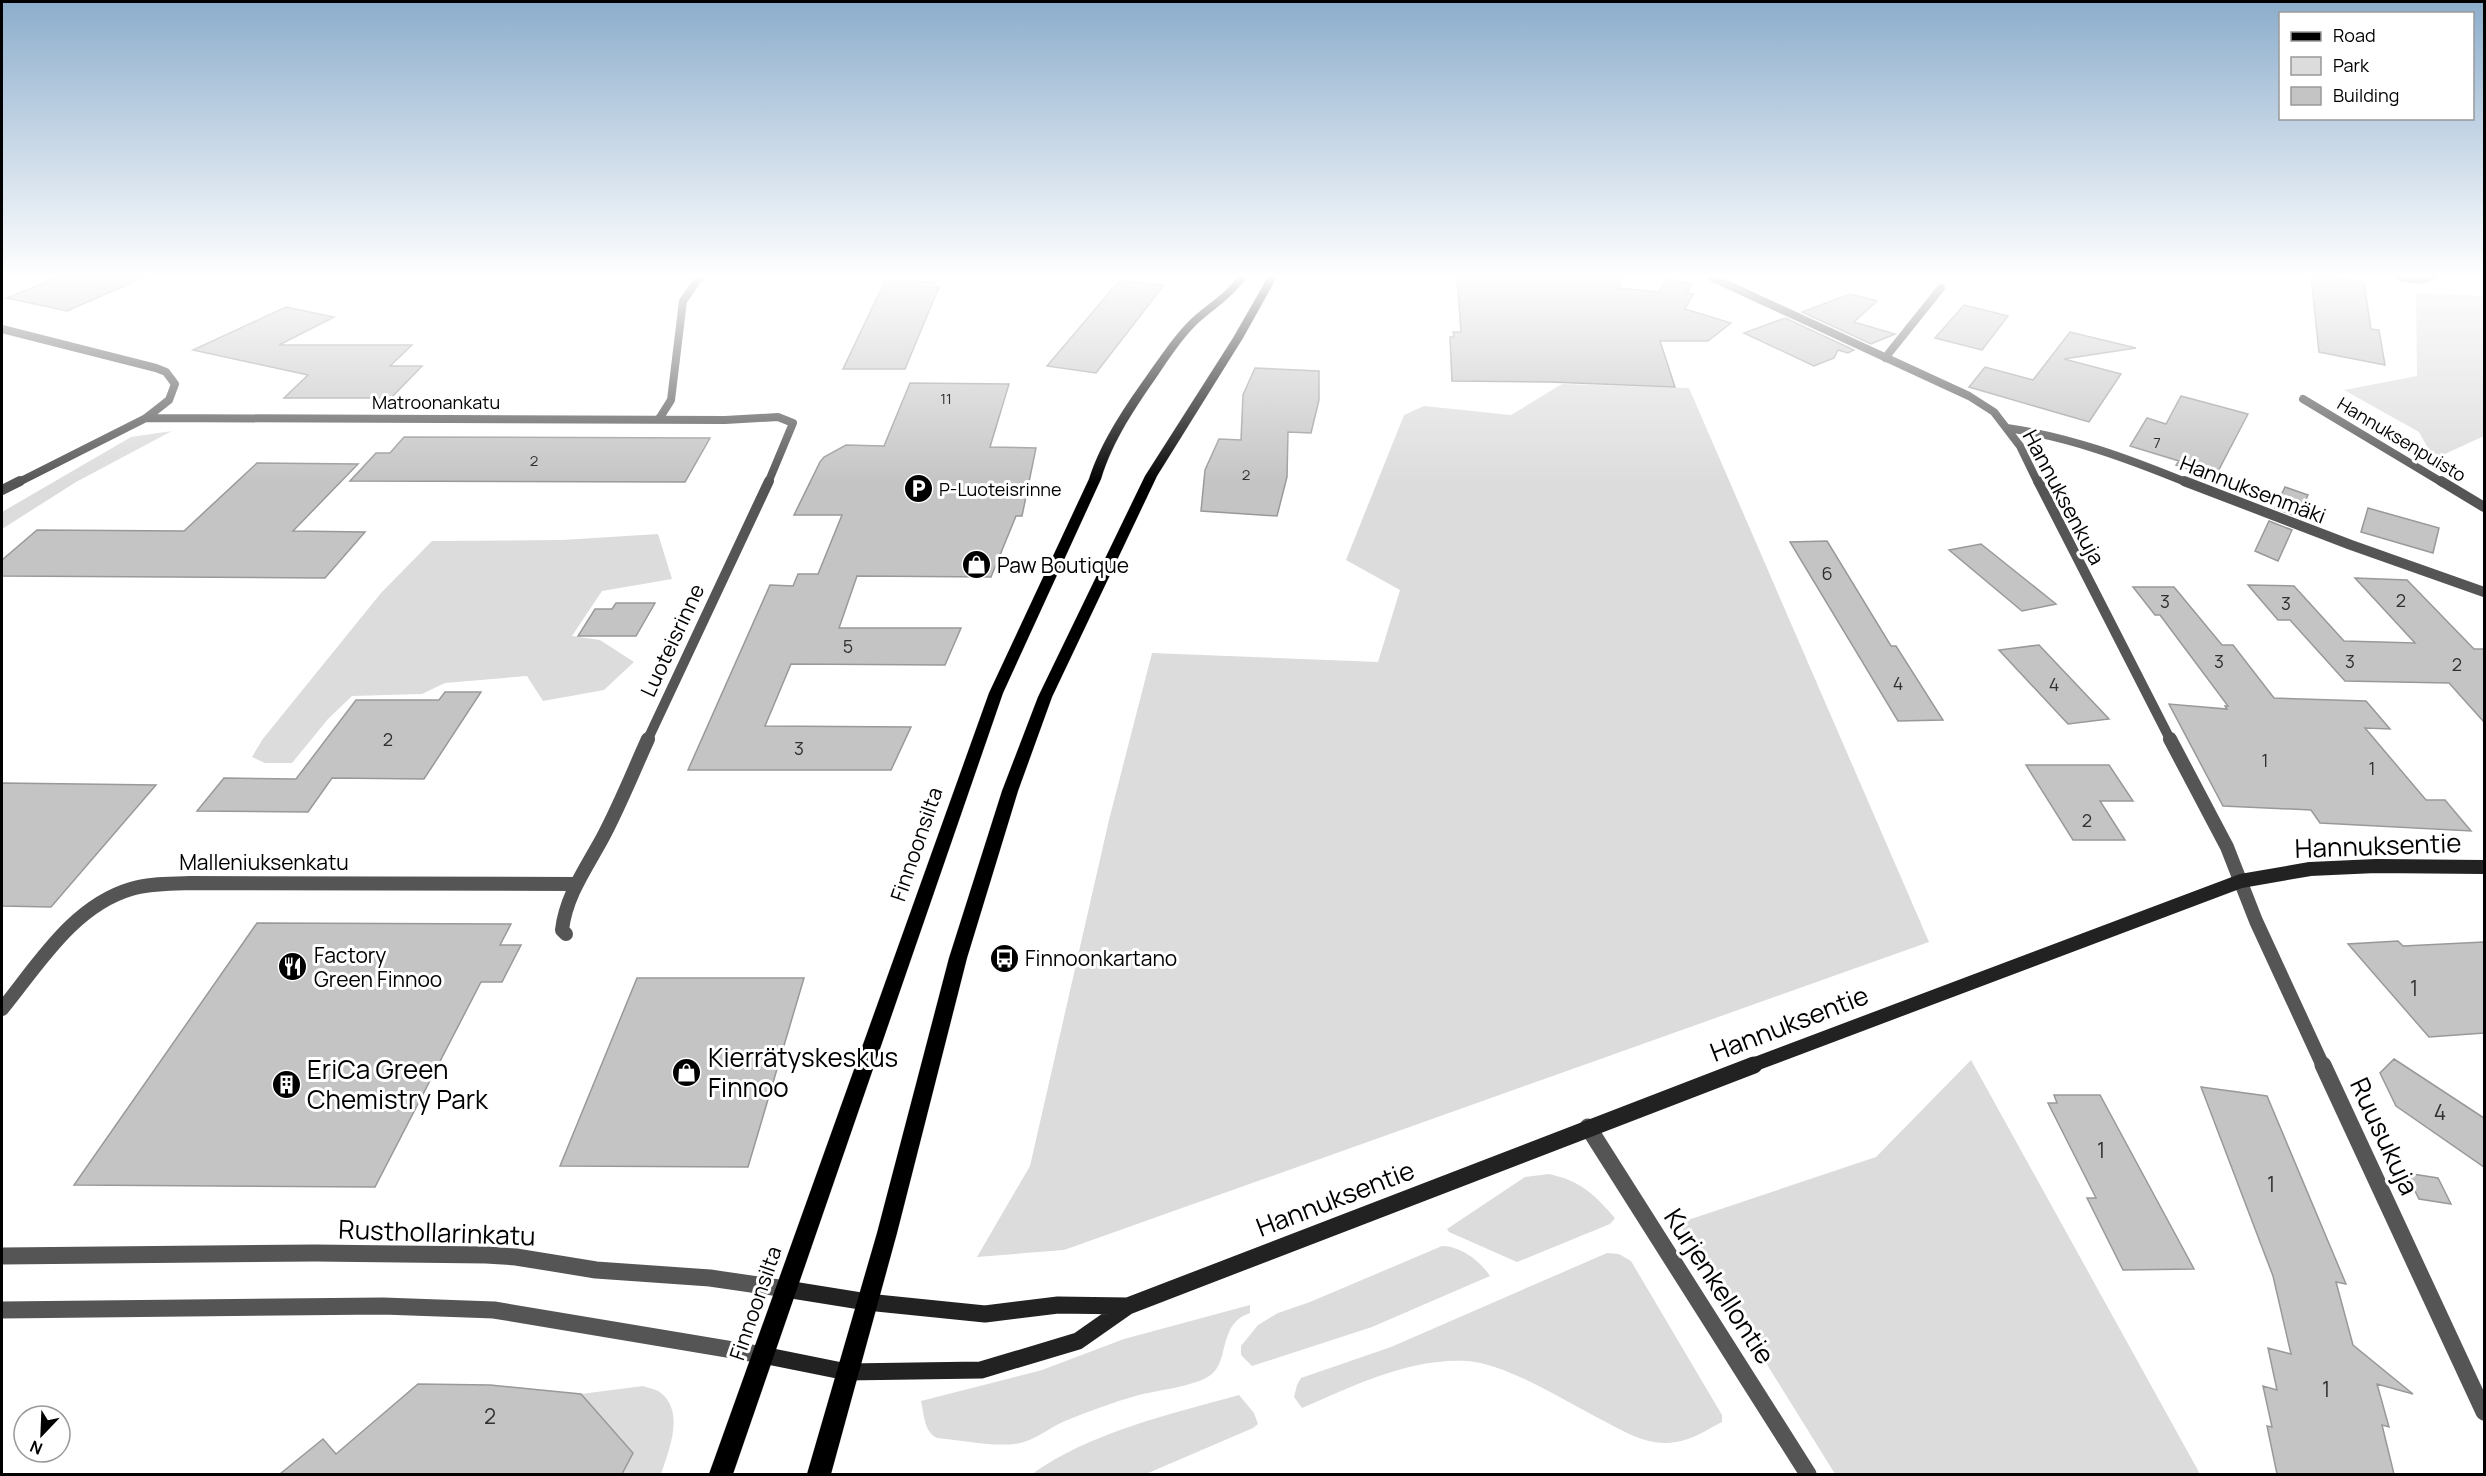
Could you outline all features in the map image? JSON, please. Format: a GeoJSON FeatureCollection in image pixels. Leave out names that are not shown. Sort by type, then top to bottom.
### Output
{"type":"FeatureCollection","features":[{"type":"Feature","properties":{"kind":"main road","name":"Finnoonsilta"},"geometry":{"type":"LineString","coordinates":[[721,1474],[996,693],[1095,479],[1102,453],[1173,346]]}},
{"type":"Feature","properties":{"kind":"main road"},"geometry":{"type":"LineString","coordinates":[[819,1474],[958,958],[1010,791],[1045,697],[1152,476],[1233,346]]}},
{"type":"Feature","properties":{"kind":"street"},"geometry":{"type":"LineString","coordinates":[[2,490],[146,418],[169,400],[174,391],[175,384],[166,372],[144,364],[70,346]]}},
{"type":"Feature","properties":{"kind":"street"},"geometry":{"type":"LineString","coordinates":[[659,419],[671,400],[678,346]]}},
{"type":"Feature","properties":{"kind":"street","name":"Hannuksenkuja"},"geometry":{"type":"LineString","coordinates":[[1859,346],[1969,396],[1994,412],[2020,446],[2116,637],[2227,847],[2241,881]]}},
{"type":"Feature","properties":{"kind":"street"},"geometry":{"type":"LineString","coordinates":[[1885,358],[1895,346]]}},
{"type":"Feature","properties":{"kind":"street","name":"Hannuksenpuisto"},"geometry":{"type":"LineString","coordinates":[[2303,399],[2484,507]]}},
{"type":"Feature","properties":{"kind":"street","name":"Luoteisrinne"},"geometry":{"type":"LineString","coordinates":[[566,933],[562,930],[564,911],[576,884],[604,835],[778,462],[793,423],[778,417],[725,420]]}},
{"type":"Feature","properties":{"kind":"street","name":"Matroonankatu"},"geometry":{"type":"LineString","coordinates":[[146,418],[725,420]]}},
{"type":"Feature","properties":{"kind":"street","name":"Hannuksenmäki"},"geometry":{"type":"LineString","coordinates":[[2007,428],[2042,432],[2102,450],[2364,551],[2484,591]]}},
{"type":"Feature","properties":{"kind":"street","name":"Hannuksentie"},"geometry":{"type":"LineString","coordinates":[[763,1355],[847,1372],[981,1370],[1078,1341],[1128,1306],[1588,1127],[2241,881],[2310,869],[2376,866],[2484,867]]}},
{"type":"Feature","properties":{"kind":"street","name":"Ruusukuja"},"geometry":{"type":"LineString","coordinates":[[2241,881],[2261,931],[2484,1412]]}},
{"type":"Feature","properties":{"kind":"street","name":"Malleniuksenkatu"},"geometry":{"type":"LineString","coordinates":[[2,1009],[79,919],[103,901],[129,889],[154,884],[190,883],[576,884]]}},
{"type":"Feature","properties":{"kind":"street","name":"Kurjenkellontie"},"geometry":{"type":"LineString","coordinates":[[1588,1127],[1808,1474]]}},
{"type":"Feature","properties":{"kind":"street","name":"Rusthollarinkatu"},"geometry":{"type":"LineString","coordinates":[[2,1256],[315,1252],[486,1255],[516,1257],[596,1270],[710,1278],[867,1302]]}},
{"type":"Feature","properties":{"kind":"street","name":"Hannuksentie"},"geometry":{"type":"LineString","coordinates":[[867,1302],[985,1314],[1058,1305],[1128,1306]]}},
{"type":"Feature","properties":{"kind":"street"},"geometry":{"type":"LineString","coordinates":[[2,1310],[371,1306],[494,1310],[763,1355]]}},
{"type":"Feature","properties":{"kind":"green space"},"geometry":{"type":"Polygon","coordinates":[[[2417,346],[2484,346],[2484,436],[2434,459],[2419,432],[2344,390],[2417,376],[2417,346]]]}},
{"type":"Feature","properties":{"kind":"green space"},"geometry":{"type":"Polygon","coordinates":[[[1562,384],[1689,388],[1929,942],[1064,1250],[977,1257],[1030,1166],[1109,820],[1152,653],[1378,662],[1400,590],[1346,560],[1404,415],[1424,406],[1511,415],[1562,384]]]}},
{"type":"Feature","properties":{"kind":"green space"},"geometry":{"type":"Polygon","coordinates":[[[172,431],[76,482],[2,529],[2,512],[131,437],[172,431]]]}},
{"type":"Feature","properties":{"kind":"green space"},"geometry":{"type":"Polygon","coordinates":[[[658,534],[672,579],[602,591],[572,636],[600,640],[634,662],[604,690],[543,701],[527,676],[445,683],[422,694],[352,696],[328,719],[292,763],[265,763],[252,757],[262,740],[381,593],[432,541],[562,540],[658,534]]]}},
{"type":"Feature","properties":{"kind":"green space"},"geometry":{"type":"Polygon","coordinates":[[[1971,1060],[2200,1474],[1835,1474],[1679,1223],[1876,1157],[1971,1060]]]}},
{"type":"Feature","properties":{"kind":"green space"},"geometry":{"type":"Polygon","coordinates":[[[1549,1174],[1570,1180],[1586,1190],[1615,1218],[1610,1224],[1517,1262],[1449,1232],[1447,1229],[1525,1177],[1549,1174]]]}},
{"type":"Feature","properties":{"kind":"green space"},"geometry":{"type":"Polygon","coordinates":[[[1442,1246],[1469,1255],[1490,1276],[1372,1327],[1252,1366],[1241,1355],[1241,1346],[1258,1325],[1278,1313],[1310,1302],[1442,1246]]]}},
{"type":"Feature","properties":{"kind":"green space"},"geometry":{"type":"Polygon","coordinates":[[[1607,1253],[1619,1254],[1631,1261],[1722,1415],[1722,1422],[1682,1441],[1657,1443],[1647,1441],[1621,1430],[1518,1376],[1467,1361],[1445,1361],[1403,1369],[1382,1375],[1302,1408],[1294,1397],[1301,1378],[1391,1347],[1607,1253]]]}},
{"type":"Feature","properties":{"kind":"green space"},"geometry":{"type":"Polygon","coordinates":[[[1250,1305],[1250,1313],[1233,1324],[1218,1367],[1213,1373],[1199,1381],[1111,1404],[1065,1421],[1029,1440],[1015,1444],[1004,1445],[937,1438],[929,1432],[927,1427],[921,1401],[1042,1370],[1124,1339],[1250,1305]]]}},
{"type":"Feature","properties":{"kind":"green space"},"geometry":{"type":"Polygon","coordinates":[[[643,1386],[659,1392],[668,1401],[674,1421],[671,1443],[661,1474],[622,1474],[633,1453],[581,1394],[643,1386]]]}},
{"type":"Feature","properties":{"kind":"green space"},"geometry":{"type":"Polygon","coordinates":[[[1239,1395],[1254,1413],[1258,1424],[1146,1474],[1032,1474],[1055,1459],[1106,1435],[1158,1417],[1239,1395]]]}},
{"type":"Feature","properties":{"kind":"building"},"geometry":{"type":"Polygon","coordinates":[[[202,346],[411,346],[390,366],[422,366],[391,398],[284,398],[308,375],[193,350],[202,346]]]}},
{"type":"Feature","properties":{"kind":"building"},"geometry":{"type":"Polygon","coordinates":[[[854,346],[915,346],[905,369],[843,369],[854,346]]]}},
{"type":"Feature","properties":{"kind":"building"},"geometry":{"type":"Polygon","coordinates":[[[1064,346],[1117,346],[1096,373],[1047,366],[1064,346]]]}},
{"type":"Feature","properties":{"kind":"building"},"geometry":{"type":"Polygon","coordinates":[[[1450,346],[1662,346],[1675,387],[1550,382],[1452,381],[1450,346]]]}},
{"type":"Feature","properties":{"kind":"building"},"geometry":{"type":"Polygon","coordinates":[[[1771,346],[1845,346],[1854,350],[1848,353],[1838,350],[1834,358],[1814,366],[1771,346]]]}},
{"type":"Feature","properties":{"kind":"building"},"geometry":{"type":"Polygon","coordinates":[[[1966,346],[1985,346],[1982,350],[1966,346]]]}},
{"type":"Feature","properties":{"kind":"building"},"geometry":{"type":"Polygon","coordinates":[[[2059,346],[2127,346],[2136,348],[2064,359],[2121,374],[2089,422],[1969,387],[1985,367],[2033,380],[2059,346]]]}},
{"type":"Feature","properties":{"kind":"building"},"geometry":{"type":"Polygon","coordinates":[[[2318,346],[2382,346],[2385,365],[2319,352],[2318,346]]]}},
{"type":"Feature","properties":{"kind":"building"},"geometry":{"type":"Polygon","coordinates":[[[1255,368],[1319,371],[1319,400],[1311,433],[1288,432],[1287,477],[1277,516],[1201,511],[1205,470],[1219,439],[1241,440],[1243,395],[1255,368]]]}},
{"type":"Feature","properties":{"kind":"building"},"geometry":{"type":"Polygon","coordinates":[[[910,383],[1009,384],[990,447],[1036,448],[1022,516],[1016,516],[991,577],[857,576],[839,628],[961,628],[945,665],[791,664],[765,726],[911,727],[891,770],[688,770],[770,585],[793,586],[798,574],[818,574],[842,515],[794,515],[820,462],[824,457],[846,445],[884,446],[910,383]]]}},
{"type":"Feature","properties":{"kind":"building"},"geometry":{"type":"Polygon","coordinates":[[[2181,396],[2248,414],[2215,477],[2176,465],[2179,461],[2130,446],[2147,418],[2166,424],[2181,396]]]}},
{"type":"Feature","properties":{"kind":"building"},"geometry":{"type":"Polygon","coordinates":[[[404,437],[710,438],[685,482],[350,481],[376,453],[390,453],[404,437]]]}},
{"type":"Feature","properties":{"kind":"building"},"geometry":{"type":"Polygon","coordinates":[[[257,463],[358,464],[293,531],[365,532],[325,578],[2,576],[2,560],[37,530],[184,531],[257,463]]]}},
{"type":"Feature","properties":{"kind":"building"},"geometry":{"type":"Polygon","coordinates":[[[2285,487],[2308,495],[2298,517],[2275,508],[2285,487]]]}},
{"type":"Feature","properties":{"kind":"building"},"geometry":{"type":"Polygon","coordinates":[[[2368,508],[2439,528],[2433,553],[2361,532],[2368,508]]]}},
{"type":"Feature","properties":{"kind":"building"},"geometry":{"type":"Polygon","coordinates":[[[2269,521],[2292,530],[2278,561],[2255,551],[2269,521]]]}},
{"type":"Feature","properties":{"kind":"building"},"geometry":{"type":"Polygon","coordinates":[[[1827,541],[1891,646],[1896,646],[1943,720],[1898,721],[1790,542],[1827,541]]]}},
{"type":"Feature","properties":{"kind":"building"},"geometry":{"type":"Polygon","coordinates":[[[1981,544],[2056,604],[2022,611],[1949,550],[1981,544]]]}},
{"type":"Feature","properties":{"kind":"building"},"geometry":{"type":"Polygon","coordinates":[[[2355,578],[2407,580],[2474,649],[2484,649],[2484,722],[2449,683],[2345,681],[2290,620],[2278,620],[2248,585],[2294,586],[2344,641],[2415,643],[2355,578]]]}},
{"type":"Feature","properties":{"kind":"building"},"geometry":{"type":"Polygon","coordinates":[[[2133,587],[2174,587],[2222,645],[2233,645],[2274,698],[2366,701],[2390,729],[2365,728],[2426,800],[2445,800],[2471,831],[2320,823],[2311,810],[2223,806],[2169,704],[2227,709],[2225,706],[2228,706],[2160,615],[2155,615],[2133,587]]]}},
{"type":"Feature","properties":{"kind":"building"},"geometry":{"type":"Polygon","coordinates":[[[616,603],[655,603],[636,636],[578,636],[595,609],[612,609],[616,603]]]}},
{"type":"Feature","properties":{"kind":"building"},"geometry":{"type":"Polygon","coordinates":[[[2039,645],[2109,719],[2068,724],[1999,650],[2039,645]]]}},
{"type":"Feature","properties":{"kind":"building"},"geometry":{"type":"Polygon","coordinates":[[[445,692],[481,692],[424,779],[332,778],[308,812],[197,811],[224,778],[296,779],[356,700],[439,700],[445,692]]]}},
{"type":"Feature","properties":{"kind":"building"},"geometry":{"type":"Polygon","coordinates":[[[2026,765],[2109,765],[2133,801],[2100,801],[2125,840],[2073,840],[2026,765]]]}},
{"type":"Feature","properties":{"kind":"building"},"geometry":{"type":"Polygon","coordinates":[[[2,783],[156,785],[51,907],[2,906],[2,783]]]}},
{"type":"Feature","properties":{"kind":"building","name":"EriCa Green Chemistry Park"},"geometry":{"type":"Polygon","coordinates":[[[257,923],[511,924],[500,945],[521,945],[502,982],[481,982],[375,1187],[74,1185],[257,923]]]}},
{"type":"Feature","properties":{"kind":"building"},"geometry":{"type":"Polygon","coordinates":[[[2398,941],[2403,946],[2484,942],[2484,1033],[2429,1037],[2348,944],[2398,941]]]}},
{"type":"Feature","properties":{"kind":"building","name":"Kierrätyskeskus Finnoo"},"geometry":{"type":"Polygon","coordinates":[[[637,978],[804,978],[748,1167],[560,1166],[637,978]]]}},
{"type":"Feature","properties":{"kind":"building"},"geometry":{"type":"Polygon","coordinates":[[[2394,1059],[2484,1118],[2484,1167],[2396,1106],[2380,1073],[2394,1059]]]}},
{"type":"Feature","properties":{"kind":"building"},"geometry":{"type":"Polygon","coordinates":[[[2201,1087],[2267,1096],[2346,1284],[2336,1282],[2353,1345],[2413,1394],[2377,1384],[2389,1427],[2382,1425],[2394,1474],[2277,1474],[2267,1426],[2272,1427],[2263,1386],[2277,1390],[2268,1348],[2291,1354],[2273,1276],[2201,1087]]]}},
{"type":"Feature","properties":{"kind":"building"},"geometry":{"type":"Polygon","coordinates":[[[2054,1095],[2100,1095],[2194,1269],[2123,1270],[2087,1198],[2096,1198],[2048,1103],[2057,1103],[2054,1095]]]}},
{"type":"Feature","properties":{"kind":"building"},"geometry":{"type":"Polygon","coordinates":[[[2406,1173],[2438,1178],[2451,1204],[2419,1199],[2406,1173]]]}},
{"type":"Feature","properties":{"kind":"building"},"geometry":{"type":"Polygon","coordinates":[[[418,1384],[490,1385],[581,1394],[633,1453],[622,1474],[280,1474],[323,1439],[336,1454],[418,1384]]]}},
{"type":"Feature","properties":{"kind":"place","name":"P-Luoteisrinne"},"geometry":{"type":"Point","coordinates":[918,489]}},
{"type":"Feature","properties":{"kind":"place","name":"Paw Boutique"},"geometry":{"type":"Point","coordinates":[976,565]}},
{"type":"Feature","properties":{"kind":"place","name":"Finnoonkartano"},"geometry":{"type":"Point","coordinates":[1004,958]}},
{"type":"Feature","properties":{"kind":"place","name":"Factory Green Finnoo"},"geometry":{"type":"Point","coordinates":[293,967]}},
{"type":"Feature","properties":{"kind":"place","name":"Kierrätyskeskus Finnoo"},"geometry":{"type":"Point","coordinates":[687,1072]}},
{"type":"Feature","properties":{"kind":"place","name":"EriCa Green Chemistry Park"},"geometry":{"type":"Point","coordinates":[286,1084]}}]}
